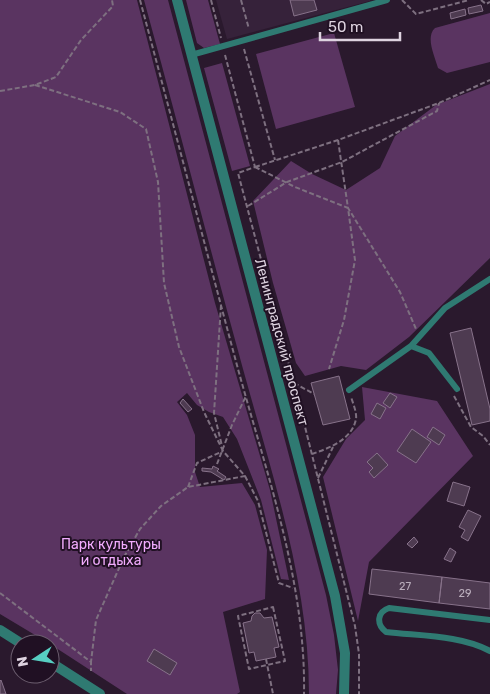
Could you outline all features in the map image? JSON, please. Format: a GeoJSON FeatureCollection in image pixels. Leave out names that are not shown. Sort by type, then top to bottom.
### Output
{"type":"FeatureCollection","features":[{"type":"Feature","properties":{"kind":"street","name":"Ленинградский проспект"},"geometry":{"type":"LineString","coordinates":[[177,0],[335,596],[345,653],[344,694]]}},
{"type":"Feature","properties":{"kind":"street"},"geometry":{"type":"LineString","coordinates":[[60,668],[100,694]]}},
{"type":"Feature","properties":{"kind":"lane"},"geometry":{"type":"LineString","coordinates":[[191,55],[388,0]]}},
{"type":"Feature","properties":{"kind":"lane"},"geometry":{"type":"LineString","coordinates":[[349,390],[411,346],[445,308],[490,279]]}},
{"type":"Feature","properties":{"kind":"lane"},"geometry":{"type":"LineString","coordinates":[[411,346],[429,353],[457,389]]}},
{"type":"Feature","properties":{"kind":"lane"},"geometry":{"type":"LineString","coordinates":[[490,620],[389,608],[382,612],[378,619],[386,632],[462,641],[490,651]]}},
{"type":"Feature","properties":{"kind":"path"},"geometry":{"type":"LineString","coordinates":[[0,91],[35,85],[56,77],[81,40],[113,6],[112,0]]}},
{"type":"Feature","properties":{"kind":"path"},"geometry":{"type":"LineString","coordinates":[[140,0],[273,490],[294,588],[303,651],[304,694]]}},
{"type":"Feature","properties":{"kind":"path"},"geometry":{"type":"LineString","coordinates":[[211,0],[256,167],[348,208],[400,292],[419,336]]}},
{"type":"Feature","properties":{"kind":"path"},"geometry":{"type":"LineString","coordinates":[[242,0],[252,38]]}},
{"type":"Feature","properties":{"kind":"path"},"geometry":{"type":"LineString","coordinates":[[402,0],[416,14],[469,0]]}},
{"type":"Feature","properties":{"kind":"path"},"geometry":{"type":"LineString","coordinates":[[481,0],[486,4],[490,2]]}},
{"type":"Feature","properties":{"kind":"path"},"geometry":{"type":"LineString","coordinates":[[242,41],[275,160]]}},
{"type":"Feature","properties":{"kind":"path"},"geometry":{"type":"LineString","coordinates":[[359,694],[359,654],[355,626],[294,383],[238,173],[338,140],[439,103],[490,80]]}},
{"type":"Feature","properties":{"kind":"path"},"geometry":{"type":"LineString","coordinates":[[35,85],[120,112],[146,128],[158,182],[164,283],[179,347],[204,412],[223,451],[245,476],[258,500],[279,583],[294,588]]}},
{"type":"Feature","properties":{"kind":"path"},"geometry":{"type":"LineString","coordinates":[[248,207],[287,182],[342,162],[437,111],[439,103]]}},
{"type":"Feature","properties":{"kind":"path"},"geometry":{"type":"LineString","coordinates":[[329,369],[344,320],[355,260],[338,140]]}},
{"type":"Feature","properties":{"kind":"path"},"geometry":{"type":"LineString","coordinates":[[221,302],[214,413],[223,451]]}},
{"type":"Feature","properties":{"kind":"path"},"geometry":{"type":"LineString","coordinates":[[294,383],[314,394]]}},
{"type":"Feature","properties":{"kind":"path"},"geometry":{"type":"LineString","coordinates":[[318,478],[333,447],[350,432],[357,418],[349,390]]}},
{"type":"Feature","properties":{"kind":"path"},"geometry":{"type":"LineString","coordinates":[[217,464],[232,425],[246,396]]}},
{"type":"Feature","properties":{"kind":"path"},"geometry":{"type":"LineString","coordinates":[[312,454],[333,447]]}},
{"type":"Feature","properties":{"kind":"path"},"geometry":{"type":"LineString","coordinates":[[188,487],[197,462],[223,451]]}},
{"type":"Feature","properties":{"kind":"path"},"geometry":{"type":"LineString","coordinates":[[91,671],[96,620],[124,557],[140,529],[162,506],[188,487],[245,476]]}},
{"type":"Feature","properties":{"kind":"path"},"geometry":{"type":"LineString","coordinates":[[0,593],[91,662]]}},
{"type":"Feature","properties":{"kind":"path"},"geometry":{"type":"LineString","coordinates":[[274,608],[285,661],[267,665],[249,669],[238,616],[274,608]]}},
{"type":"Feature","properties":{"kind":"path"},"geometry":{"type":"LineString","coordinates":[[266,659],[273,694]]}},
{"type":"Feature","properties":{"kind":"shaded area"},"geometry":{"type":"Polygon","coordinates":[[[216,0],[370,0],[370,1],[227,39],[216,0]]]}},
{"type":"Feature","properties":{"kind":"green space","name":"Парк культуры и отдыха"},"geometry":{"type":"Polygon","coordinates":[[[0,0],[137,0],[215,303],[270,490],[289,580],[281,579],[261,500],[237,439],[223,417],[197,405],[187,393],[177,402],[187,415],[195,435],[195,472],[200,487],[242,483],[255,505],[267,550],[265,599],[223,612],[240,692],[237,694],[127,694],[60,650],[60,634],[33,634],[0,614],[0,0]]]}},
{"type":"Feature","properties":{"kind":"green space"},"geometry":{"type":"Polygon","coordinates":[[[144,0],[168,0],[326,595],[334,635],[338,670],[336,694],[309,694],[303,611],[287,529],[144,0]]]}},
{"type":"Feature","properties":{"kind":"green space"},"geometry":{"type":"Polygon","coordinates":[[[186,0],[208,0],[220,44],[204,48],[197,43],[186,0]]]}},
{"type":"Feature","properties":{"kind":"green space"},"geometry":{"type":"Polygon","coordinates":[[[490,13],[490,62],[447,73],[438,68],[431,42],[432,32],[435,28],[490,13]]]}},
{"type":"Feature","properties":{"kind":"green space"},"geometry":{"type":"Polygon","coordinates":[[[334,33],[355,107],[276,129],[256,54],[334,33]]]}},
{"type":"Feature","properties":{"kind":"green space"},"geometry":{"type":"Polygon","coordinates":[[[222,63],[250,166],[232,171],[204,68],[222,63]]]}},
{"type":"Feature","properties":{"kind":"green space"},"geometry":{"type":"Polygon","coordinates":[[[490,84],[490,258],[409,337],[366,370],[341,366],[305,376],[296,363],[273,283],[253,201],[291,161],[312,174],[346,190],[380,168],[395,136],[436,105],[490,84]]]}},
{"type":"Feature","properties":{"kind":"green space"},"geometry":{"type":"Polygon","coordinates":[[[362,387],[437,401],[473,456],[369,562],[358,621],[323,477],[346,439],[365,420],[362,387]]]}},
{"type":"Feature","properties":{"kind":"building"},"geometry":{"type":"Polygon","coordinates":[[[290,0],[314,0],[317,10],[294,16],[290,0]]]}},
{"type":"Feature","properties":{"kind":"building"},"geometry":{"type":"Polygon","coordinates":[[[481,5],[483,11],[469,14],[468,8],[481,5]]]}},
{"type":"Feature","properties":{"kind":"building"},"geometry":{"type":"Polygon","coordinates":[[[465,9],[466,15],[451,19],[450,13],[465,9]]]}},
{"type":"Feature","properties":{"kind":"building"},"geometry":{"type":"Polygon","coordinates":[[[471,328],[490,409],[490,421],[472,425],[450,333],[471,328]]]}},
{"type":"Feature","properties":{"kind":"building"},"geometry":{"type":"Polygon","coordinates":[[[339,376],[350,419],[323,425],[311,383],[339,376]]]}},
{"type":"Feature","properties":{"kind":"building"},"geometry":{"type":"Polygon","coordinates":[[[390,393],[397,397],[390,408],[383,403],[390,393]]]}},
{"type":"Feature","properties":{"kind":"building"},"geometry":{"type":"Polygon","coordinates":[[[183,399],[192,409],[188,412],[180,403],[183,399]]]}},
{"type":"Feature","properties":{"kind":"building"},"geometry":{"type":"Polygon","coordinates":[[[377,403],[386,408],[380,419],[371,414],[377,403]]]}},
{"type":"Feature","properties":{"kind":"building"},"geometry":{"type":"Polygon","coordinates":[[[433,427],[445,435],[439,445],[427,437],[433,427]]]}},
{"type":"Feature","properties":{"kind":"building"},"geometry":{"type":"Polygon","coordinates":[[[412,429],[431,442],[416,463],[397,451],[412,429]]]}},
{"type":"Feature","properties":{"kind":"building"},"geometry":{"type":"Polygon","coordinates":[[[377,453],[388,465],[374,478],[369,472],[373,468],[367,462],[377,453]]]}},
{"type":"Feature","properties":{"kind":"building"},"geometry":{"type":"Polygon","coordinates":[[[213,466],[219,469],[217,471],[226,477],[224,480],[211,472],[202,471],[202,468],[212,469],[213,466]]]}},
{"type":"Feature","properties":{"kind":"building"},"geometry":{"type":"Polygon","coordinates":[[[453,482],[470,487],[464,506],[447,501],[453,482]]]}},
{"type":"Feature","properties":{"kind":"building"},"geometry":{"type":"Polygon","coordinates":[[[468,510],[481,516],[468,541],[461,537],[465,530],[459,527],[468,510]]]}},
{"type":"Feature","properties":{"kind":"building"},"geometry":{"type":"Polygon","coordinates":[[[414,537],[418,542],[412,548],[407,544],[414,537]]]}},
{"type":"Feature","properties":{"kind":"building"},"geometry":{"type":"Polygon","coordinates":[[[450,548],[456,552],[451,562],[444,559],[450,548]]]}},
{"type":"Feature","properties":{"kind":"building"},"geometry":{"type":"Polygon","coordinates":[[[372,569],[442,577],[439,603],[369,594],[372,569]]]}},
{"type":"Feature","properties":{"kind":"building"},"geometry":{"type":"Polygon","coordinates":[[[442,577],[490,583],[490,609],[439,603],[442,577]]]}},
{"type":"Feature","properties":{"kind":"building"},"geometry":{"type":"Polygon","coordinates":[[[255,613],[260,613],[264,618],[272,617],[279,647],[274,648],[276,657],[256,661],[254,652],[249,653],[243,623],[251,621],[255,613]]]}},
{"type":"Feature","properties":{"kind":"building"},"geometry":{"type":"Polygon","coordinates":[[[154,649],[177,663],[170,675],[147,661],[154,649]]]}},
{"type":"Feature","properties":{"kind":"building"},"geometry":{"type":"Polygon","coordinates":[[[1,680],[6,694],[0,694],[1,680]]]}}]}
